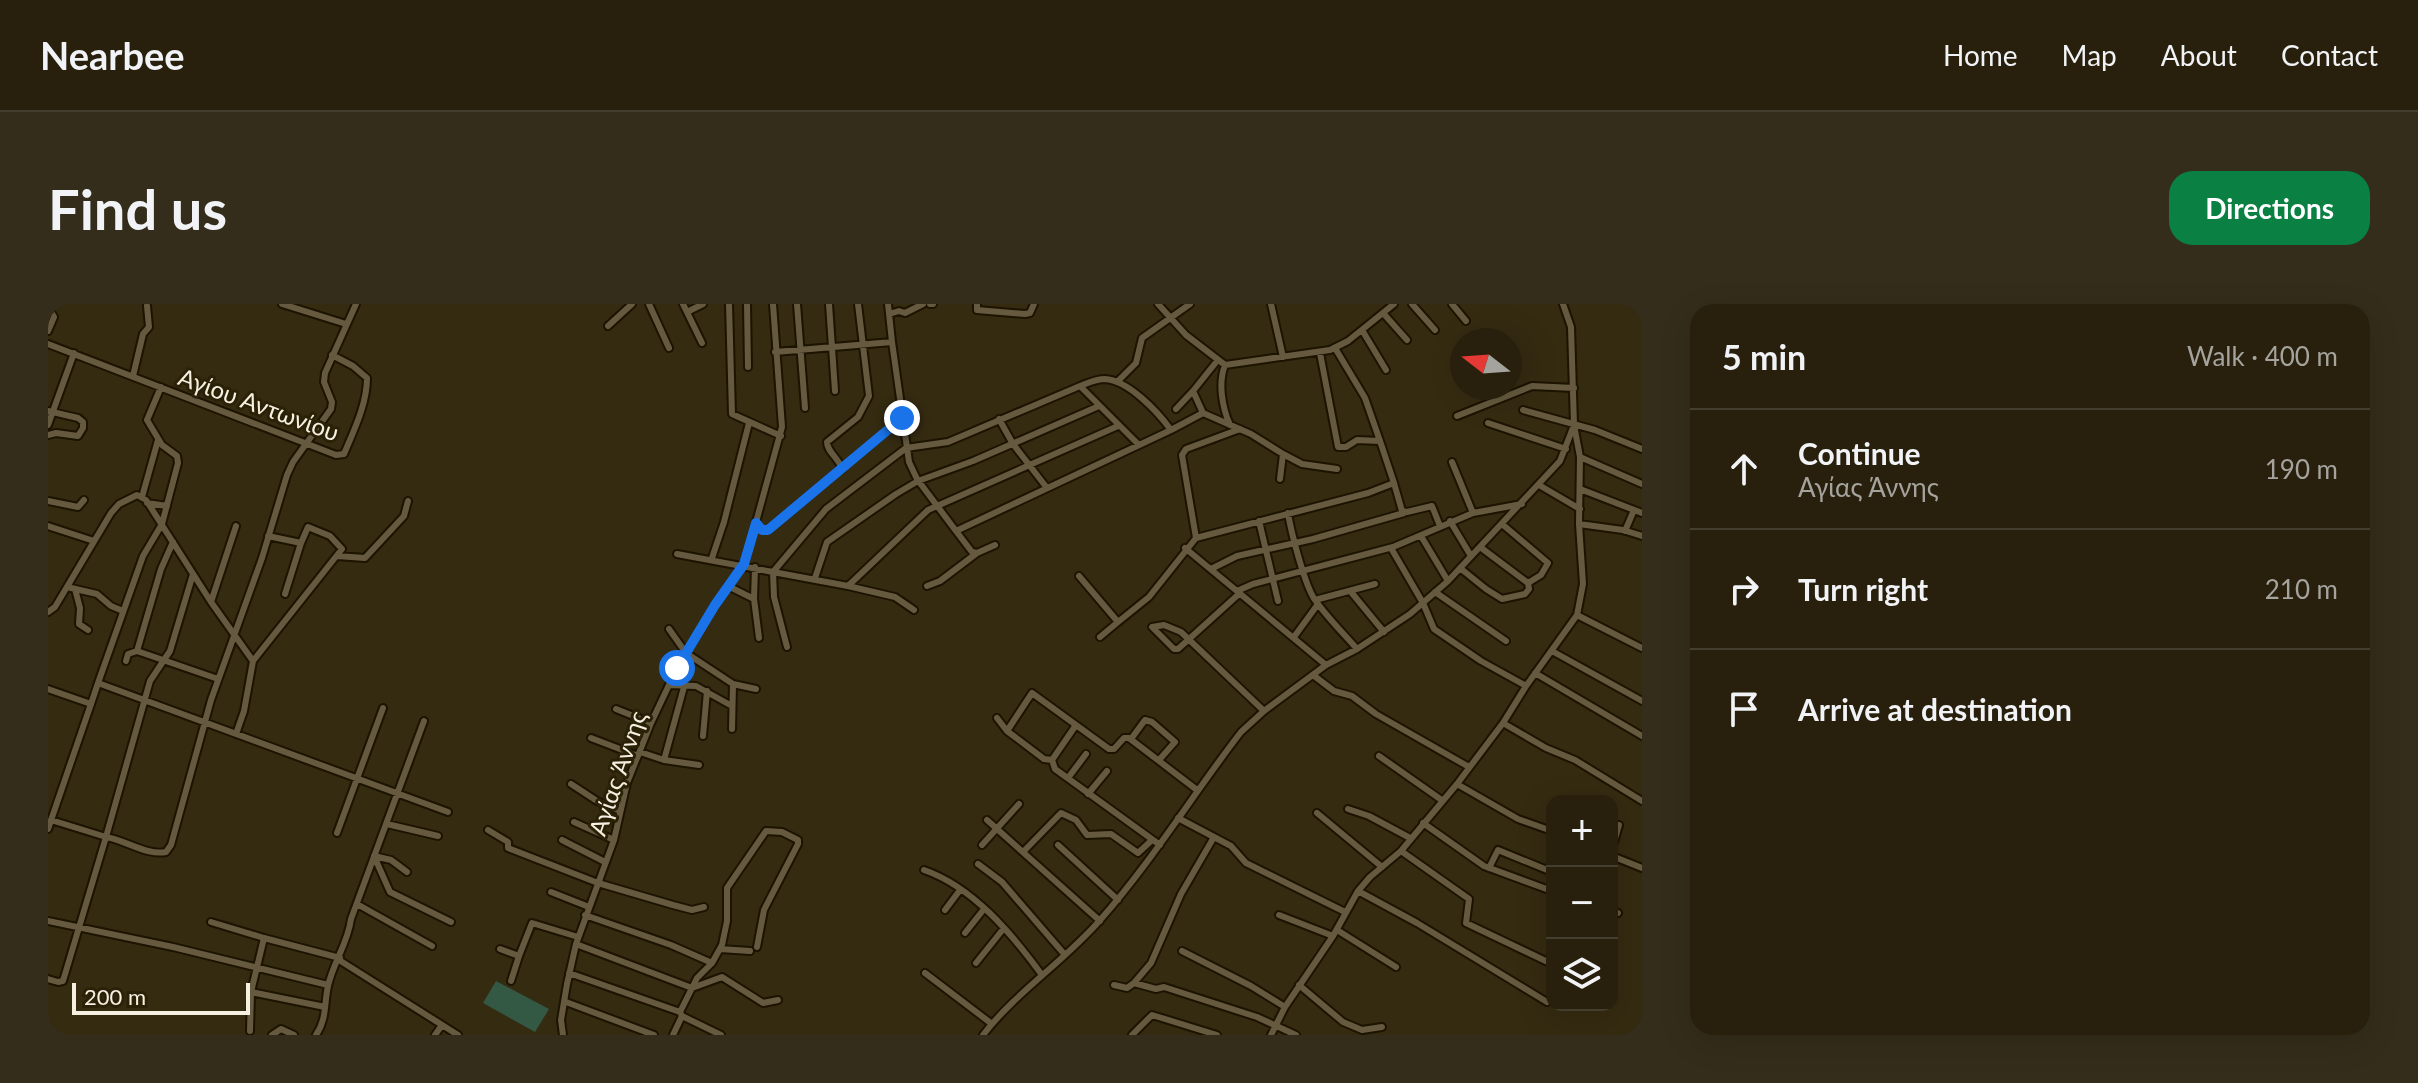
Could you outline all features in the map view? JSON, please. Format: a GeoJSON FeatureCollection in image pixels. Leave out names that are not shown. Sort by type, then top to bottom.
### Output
{"type":"FeatureCollection","features":[{"type":"Feature","properties":{"kind":"street"},"geometry":{"type":"LineString","coordinates":[[282,304],[346,324]]}},
{"type":"Feature","properties":{"kind":"street"},"geometry":{"type":"LineString","coordinates":[[51,820],[122,840],[157,854],[166,852],[171,845],[218,679],[287,475],[331,409],[332,402],[324,382],[325,373],[356,304]]}},
{"type":"Feature","properties":{"kind":"street"},"geometry":{"type":"LineString","coordinates":[[608,326],[632,304]]}},
{"type":"Feature","properties":{"kind":"street"},"geometry":{"type":"LineString","coordinates":[[649,304],[669,348]]}},
{"type":"Feature","properties":{"kind":"street"},"geometry":{"type":"LineString","coordinates":[[683,304],[702,343]]}},
{"type":"Feature","properties":{"kind":"street"},"geometry":{"type":"LineString","coordinates":[[687,312],[703,304]]}},
{"type":"Feature","properties":{"kind":"street"},"geometry":{"type":"LineString","coordinates":[[729,304],[731,411],[734,417],[781,436]]}},
{"type":"Feature","properties":{"kind":"street"},"geometry":{"type":"LineString","coordinates":[[747,304],[748,367]]}},
{"type":"Feature","properties":{"kind":"street","name":"Αγίας Άννης"},"geometry":{"type":"LineString","coordinates":[[563,1035],[561,1020],[577,940],[614,840],[639,754],[686,653],[744,564],[781,436],[773,304]]}},
{"type":"Feature","properties":{"kind":"street"},"geometry":{"type":"LineString","coordinates":[[797,304],[805,408]]}},
{"type":"Feature","properties":{"kind":"street"},"geometry":{"type":"LineString","coordinates":[[829,304],[835,391]]}},
{"type":"Feature","properties":{"kind":"street"},"geometry":{"type":"LineString","coordinates":[[842,469],[827,443],[858,417],[869,396],[858,304]]}},
{"type":"Feature","properties":{"kind":"street"},"geometry":{"type":"LineString","coordinates":[[888,304],[906,448],[918,481],[969,550],[977,553]]}},
{"type":"Feature","properties":{"kind":"street"},"geometry":{"type":"LineString","coordinates":[[889,314],[905,313],[923,304]]}},
{"type":"Feature","properties":{"kind":"street"},"geometry":{"type":"LineString","coordinates":[[977,304],[977,310],[985,313],[1025,314],[1030,313],[1034,304]]}},
{"type":"Feature","properties":{"kind":"street"},"geometry":{"type":"LineString","coordinates":[[1158,304],[1217,361],[1225,365],[1320,353],[1335,348],[1394,304]]}},
{"type":"Feature","properties":{"kind":"street"},"geometry":{"type":"LineString","coordinates":[[1118,381],[1136,363],[1142,338],[1190,304]]}},
{"type":"Feature","properties":{"kind":"street"},"geometry":{"type":"LineString","coordinates":[[1271,304],[1283,357]]}},
{"type":"Feature","properties":{"kind":"street"},"geometry":{"type":"LineString","coordinates":[[1412,304],[1435,330]]}},
{"type":"Feature","properties":{"kind":"street"},"geometry":{"type":"LineString","coordinates":[[1452,304],[1466,321]]}},
{"type":"Feature","properties":{"kind":"street"},"geometry":{"type":"LineString","coordinates":[[1271,1035],[1285,1007],[1335,933],[1358,891],[1401,851],[1457,784],[1577,615],[1583,584],[1579,524],[1580,457],[1574,425],[1571,327],[1563,304]]}},
{"type":"Feature","properties":{"kind":"street"},"geometry":{"type":"LineString","coordinates":[[133,376],[143,334],[149,327],[147,306]]}},
{"type":"Feature","properties":{"kind":"street"},"geometry":{"type":"LineString","coordinates":[[48,307],[54,317],[48,331]]}},
{"type":"Feature","properties":{"kind":"street"},"geometry":{"type":"LineString","coordinates":[[1383,313],[1407,340]]}},
{"type":"Feature","properties":{"kind":"street"},"geometry":{"type":"LineString","coordinates":[[1362,330],[1386,370]]}},
{"type":"Feature","properties":{"kind":"street"},"geometry":{"type":"LineString","coordinates":[[775,352],[892,342]]}},
{"type":"Feature","properties":{"kind":"street","name":"Αγίου Αντωνίου"},"geometry":{"type":"LineString","coordinates":[[48,344],[336,455],[344,454],[367,394],[367,378],[332,355]]}},
{"type":"Feature","properties":{"kind":"street"},"geometry":{"type":"LineString","coordinates":[[1335,348],[1365,398],[1404,513]]}},
{"type":"Feature","properties":{"kind":"street"},"geometry":{"type":"LineString","coordinates":[[48,425],[50,411],[74,353]]}},
{"type":"Feature","properties":{"kind":"street"},"geometry":{"type":"LineString","coordinates":[[1320,353],[1338,447],[1346,447],[1357,440],[1380,441]]}},
{"type":"Feature","properties":{"kind":"street"},"geometry":{"type":"LineString","coordinates":[[1176,409],[1217,361]]}},
{"type":"Feature","properties":{"kind":"street"},"geometry":{"type":"LineString","coordinates":[[1225,365],[1223,397],[1230,425]]}},
{"type":"Feature","properties":{"kind":"street"},"geometry":{"type":"LineString","coordinates":[[787,647],[774,597],[773,572],[826,509],[906,448],[948,442],[1101,379],[1118,381],[1152,408],[1171,430]]}},
{"type":"Feature","properties":{"kind":"street"},"geometry":{"type":"LineString","coordinates":[[1080,386],[1139,445]]}},
{"type":"Feature","properties":{"kind":"street"},"geometry":{"type":"LineString","coordinates":[[1457,416],[1532,386],[1574,388]]}},
{"type":"Feature","properties":{"kind":"street"},"geometry":{"type":"LineString","coordinates":[[48,829],[143,556],[162,524],[167,506],[177,456],[158,440],[147,420],[161,387]]}},
{"type":"Feature","properties":{"kind":"street"},"geometry":{"type":"LineString","coordinates":[[1193,391],[1203,413],[1240,429],[1302,464],[1337,469]]}},
{"type":"Feature","properties":{"kind":"street"},"geometry":{"type":"LineString","coordinates":[[815,578],[827,542],[918,481],[1099,406]]}},
{"type":"Feature","properties":{"kind":"street"},"geometry":{"type":"LineString","coordinates":[[1523,410],[1642,449]]}},
{"type":"Feature","properties":{"kind":"street"},"geometry":{"type":"LineString","coordinates":[[48,435],[78,436],[83,428],[83,422],[78,418],[50,411]]}},
{"type":"Feature","properties":{"kind":"street"},"geometry":{"type":"LineString","coordinates":[[956,531],[1203,413]]}},
{"type":"Feature","properties":{"kind":"street"},"geometry":{"type":"LineString","coordinates":[[756,523],[762,530],[768,530],[902,418]]}},
{"type":"Feature","properties":{"kind":"street"},"geometry":{"type":"LineString","coordinates":[[999,419],[1013,444],[1047,488]]}},
{"type":"Feature","properties":{"kind":"street"},"geometry":{"type":"LineString","coordinates":[[712,558],[749,423]]}},
{"type":"Feature","properties":{"kind":"street"},"geometry":{"type":"LineString","coordinates":[[1488,423],[1566,449]]}},
{"type":"Feature","properties":{"kind":"street"},"geometry":{"type":"LineString","coordinates":[[983,1035],[1118,900],[1241,732],[1326,665],[1384,632],[1448,581],[1560,461],[1574,425]]}},
{"type":"Feature","properties":{"kind":"street"},"geometry":{"type":"LineString","coordinates":[[848,586],[919,518],[936,506],[1118,426]]}},
{"type":"Feature","properties":{"kind":"street"},"geometry":{"type":"LineString","coordinates":[[1196,538],[1182,455],[1186,449],[1240,429]]}},
{"type":"Feature","properties":{"kind":"street"},"geometry":{"type":"LineString","coordinates":[[158,440],[145,500],[234,637],[253,661]]}},
{"type":"Feature","properties":{"kind":"street"},"geometry":{"type":"LineString","coordinates":[[1280,479],[1283,454]]}},
{"type":"Feature","properties":{"kind":"street"},"geometry":{"type":"LineString","coordinates":[[1580,457],[1642,484]]}},
{"type":"Feature","properties":{"kind":"street"},"geometry":{"type":"LineString","coordinates":[[1452,462],[1473,513]]}},
{"type":"Feature","properties":{"kind":"street"},"geometry":{"type":"LineString","coordinates":[[1100,637],[1149,597],[1196,538],[1368,493],[1394,483]]}},
{"type":"Feature","properties":{"kind":"street"},"geometry":{"type":"LineString","coordinates":[[1539,485],[1580,509]]}},
{"type":"Feature","properties":{"kind":"street"},"geometry":{"type":"LineString","coordinates":[[1580,489],[1642,513]]}},
{"type":"Feature","properties":{"kind":"street"},"geometry":{"type":"LineString","coordinates":[[48,612],[55,607],[119,504],[137,495],[167,506]]}},
{"type":"Feature","properties":{"kind":"street"},"geometry":{"type":"LineString","coordinates":[[48,501],[78,507],[84,500]]}},
{"type":"Feature","properties":{"kind":"street"},"geometry":{"type":"LineString","coordinates":[[337,556],[365,558],[404,516],[408,501]]}},
{"type":"Feature","properties":{"kind":"street"},"geometry":{"type":"LineString","coordinates":[[1264,711],[1189,640],[1177,629],[1157,624],[1152,627],[1174,649],[1178,649],[1189,640],[1196,631],[1213,619],[1238,592],[1274,579],[1391,548],[1473,513],[1522,504]]}},
{"type":"Feature","properties":{"kind":"street"},"geometry":{"type":"LineString","coordinates":[[1211,569],[1230,559],[1432,506],[1440,526]]}},
{"type":"Feature","properties":{"kind":"street"},"geometry":{"type":"LineString","coordinates":[[1625,531],[1634,510]]}},
{"type":"Feature","properties":{"kind":"street"},"geometry":{"type":"LineString","coordinates":[[1288,513],[1294,543],[1316,602],[1357,649]]}},
{"type":"Feature","properties":{"kind":"street"},"geometry":{"type":"LineString","coordinates":[[1259,521],[1278,601]]}},
{"type":"Feature","properties":{"kind":"street"},"geometry":{"type":"LineString","coordinates":[[1450,521],[1471,556]]}},
{"type":"Feature","properties":{"kind":"street"},"geometry":{"type":"LineString","coordinates":[[1502,524],[1548,563],[1541,575],[1528,583]]}},
{"type":"Feature","properties":{"kind":"street"},"geometry":{"type":"LineString","coordinates":[[1579,524],[1642,536]]}},
{"type":"Feature","properties":{"kind":"street"},"geometry":{"type":"LineString","coordinates":[[48,526],[94,541]]}},
{"type":"Feature","properties":{"kind":"street"},"geometry":{"type":"LineString","coordinates":[[211,602],[236,526]]}},
{"type":"Feature","properties":{"kind":"street"},"geometry":{"type":"LineString","coordinates":[[236,734],[244,711],[253,661],[342,549],[338,542],[308,527],[285,594]]}},
{"type":"Feature","properties":{"kind":"street"},"geometry":{"type":"LineString","coordinates":[[268,536],[301,543]]}},
{"type":"Feature","properties":{"kind":"street"},"geometry":{"type":"LineString","coordinates":[[1421,536],[1448,581]]}},
{"type":"Feature","properties":{"kind":"street"},"geometry":{"type":"LineString","coordinates":[[137,651],[161,569],[173,542]]}},
{"type":"Feature","properties":{"kind":"street"},"geometry":{"type":"LineString","coordinates":[[927,586],[940,581],[977,553],[995,545]]}},
{"type":"Feature","properties":{"kind":"street"},"geometry":{"type":"LineString","coordinates":[[1460,568],[1502,599],[1525,594],[1529,589],[1528,583],[1480,547]]}},
{"type":"Feature","properties":{"kind":"street"},"geometry":{"type":"LineString","coordinates":[[1185,548],[1326,665]]}},
{"type":"Feature","properties":{"kind":"street"},"geometry":{"type":"LineString","coordinates":[[1391,548],[1423,603],[1430,622],[1439,633],[1526,686]]}},
{"type":"Feature","properties":{"kind":"street"},"geometry":{"type":"LineString","coordinates":[[677,554],[815,578],[895,597],[914,610]]}},
{"type":"Feature","properties":{"kind":"street"},"geometry":{"type":"LineString","coordinates":[[755,567],[754,599],[759,638]]}},
{"type":"Feature","properties":{"kind":"street"},"geometry":{"type":"LineString","coordinates":[[48,979],[63,981],[150,681],[170,651],[193,573]]}},
{"type":"Feature","properties":{"kind":"street"},"geometry":{"type":"LineString","coordinates":[[1079,576],[1118,622]]}},
{"type":"Feature","properties":{"kind":"street"},"geometry":{"type":"LineString","coordinates":[[1294,637],[1316,602],[1375,584]]}},
{"type":"Feature","properties":{"kind":"street"},"geometry":{"type":"LineString","coordinates":[[728,586],[754,599]]}},
{"type":"Feature","properties":{"kind":"street"},"geometry":{"type":"LineString","coordinates":[[67,587],[97,594],[123,611]]}},
{"type":"Feature","properties":{"kind":"street"},"geometry":{"type":"LineString","coordinates":[[75,589],[80,608],[79,624],[88,630]]}},
{"type":"Feature","properties":{"kind":"street"},"geometry":{"type":"LineString","coordinates":[[1351,592],[1384,632]]}},
{"type":"Feature","properties":{"kind":"street"},"geometry":{"type":"LineString","coordinates":[[1435,592],[1506,641]]}},
{"type":"Feature","properties":{"kind":"street"},"geometry":{"type":"LineString","coordinates":[[1577,615],[1642,648]]}},
{"type":"Feature","properties":{"kind":"street"},"geometry":{"type":"LineString","coordinates":[[669,629],[686,653],[733,684],[756,689]]}},
{"type":"Feature","properties":{"kind":"street"},"geometry":{"type":"LineString","coordinates":[[126,661],[128,654],[137,651],[218,679]]}},
{"type":"Feature","properties":{"kind":"street"},"geometry":{"type":"LineString","coordinates":[[1552,651],[1642,701]]}},
{"type":"Feature","properties":{"kind":"street"},"geometry":{"type":"LineString","coordinates":[[1535,673],[1642,736]]}},
{"type":"Feature","properties":{"kind":"street"},"geometry":{"type":"LineString","coordinates":[[1313,675],[1334,691],[1352,696],[1376,714],[1469,767]]}},
{"type":"Feature","properties":{"kind":"street"},"geometry":{"type":"LineString","coordinates":[[98,683],[145,703],[206,722],[448,812]]}},
{"type":"Feature","properties":{"kind":"street"},"geometry":{"type":"LineString","coordinates":[[732,729],[733,684]]}},
{"type":"Feature","properties":{"kind":"street"},"geometry":{"type":"LineString","coordinates":[[669,685],[696,686],[732,706]]}},
{"type":"Feature","properties":{"kind":"street"},"geometry":{"type":"LineString","coordinates":[[664,760],[684,687]]}},
{"type":"Feature","properties":{"kind":"street"},"geometry":{"type":"LineString","coordinates":[[48,689],[91,704]]}},
{"type":"Feature","properties":{"kind":"street"},"geometry":{"type":"LineString","coordinates":[[703,736],[707,691]]}},
{"type":"Feature","properties":{"kind":"street"},"geometry":{"type":"LineString","coordinates":[[1007,731],[1032,693],[1109,749],[1114,749],[1124,738],[1131,739],[1197,790]]}},
{"type":"Feature","properties":{"kind":"street"},"geometry":{"type":"LineString","coordinates":[[337,833],[383,708]]}},
{"type":"Feature","properties":{"kind":"street"},"geometry":{"type":"LineString","coordinates":[[616,709],[651,723]]}},
{"type":"Feature","properties":{"kind":"street"},"geometry":{"type":"LineString","coordinates":[[997,718],[1007,731],[1044,759],[1052,760]]}},
{"type":"Feature","properties":{"kind":"street"},"geometry":{"type":"LineString","coordinates":[[1131,739],[1145,720],[1152,722],[1175,742],[1159,760]]}},
{"type":"Feature","properties":{"kind":"street"},"geometry":{"type":"LineString","coordinates":[[316,1035],[323,1025],[328,985],[424,721]]}},
{"type":"Feature","properties":{"kind":"street"},"geometry":{"type":"LineString","coordinates":[[1503,723],[1546,748],[1575,760],[1642,801]]}},
{"type":"Feature","properties":{"kind":"street"},"geometry":{"type":"LineString","coordinates":[[1076,725],[1052,760],[1053,767],[1160,845]]}},
{"type":"Feature","properties":{"kind":"street"},"geometry":{"type":"LineString","coordinates":[[591,738],[639,754],[699,765]]}},
{"type":"Feature","properties":{"kind":"street"},"geometry":{"type":"LineString","coordinates":[[1068,778],[1086,754]]}},
{"type":"Feature","properties":{"kind":"street"},"geometry":{"type":"LineString","coordinates":[[1379,756],[1443,801]]}},
{"type":"Feature","properties":{"kind":"street"},"geometry":{"type":"LineString","coordinates":[[1088,794],[1107,771]]}},
{"type":"Feature","properties":{"kind":"street"},"geometry":{"type":"LineString","coordinates":[[571,784],[620,811]]}},
{"type":"Feature","properties":{"kind":"street"},"geometry":{"type":"LineString","coordinates":[[1457,784],[1518,819],[1546,829]]}},
{"type":"Feature","properties":{"kind":"street"},"geometry":{"type":"LineString","coordinates":[[982,845],[1019,804]]}},
{"type":"Feature","properties":{"kind":"street"},"geometry":{"type":"LineString","coordinates":[[1348,809],[1369,816],[1410,838]]}},
{"type":"Feature","properties":{"kind":"street"},"geometry":{"type":"LineString","coordinates":[[1023,852],[1061,813],[1076,820],[1087,835],[1114,835],[1138,853],[1152,840]]}},
{"type":"Feature","properties":{"kind":"street"},"geometry":{"type":"LineString","coordinates":[[1317,813],[1382,867]]}},
{"type":"Feature","properties":{"kind":"street"},"geometry":{"type":"LineString","coordinates":[[1178,818],[1231,846],[1246,863],[1345,912]]}},
{"type":"Feature","properties":{"kind":"street"},"geometry":{"type":"LineString","coordinates":[[987,820],[1100,921]]}},
{"type":"Feature","properties":{"kind":"street"},"geometry":{"type":"LineString","coordinates":[[574,822],[614,840]]}},
{"type":"Feature","properties":{"kind":"street"},"geometry":{"type":"LineString","coordinates":[[1423,823],[1469,858],[1546,889]]}},
{"type":"Feature","properties":{"kind":"street"},"geometry":{"type":"LineString","coordinates":[[387,824],[438,836]]}},
{"type":"Feature","properties":{"kind":"street"},"geometry":{"type":"LineString","coordinates":[[488,830],[508,842],[508,848],[598,883],[686,909],[704,907]]}},
{"type":"Feature","properties":{"kind":"street"},"geometry":{"type":"LineString","coordinates":[[673,1035],[697,978],[712,963],[720,949],[727,921],[727,888],[766,831],[782,832],[798,840],[764,910],[754,949],[720,949]]}},
{"type":"Feature","properties":{"kind":"street"},"geometry":{"type":"LineString","coordinates":[[1114,985],[1127,988],[1151,963],[1174,907],[1214,837]]}},
{"type":"Feature","properties":{"kind":"street"},"geometry":{"type":"LineString","coordinates":[[562,840],[605,862]]}},
{"type":"Feature","properties":{"kind":"street"},"geometry":{"type":"LineString","coordinates":[[1058,845],[1118,900]]}},
{"type":"Feature","properties":{"kind":"street"},"geometry":{"type":"LineString","coordinates":[[1489,868],[1498,850],[1546,870]]}},
{"type":"Feature","properties":{"kind":"street"},"geometry":{"type":"LineString","coordinates":[[1401,851],[1469,899],[1466,923],[1546,961]]}},
{"type":"Feature","properties":{"kind":"street"},"geometry":{"type":"LineString","coordinates":[[374,856],[391,860],[407,872]]}},
{"type":"Feature","properties":{"kind":"street"},"geometry":{"type":"LineString","coordinates":[[374,856],[387,889],[451,922]]}},
{"type":"Feature","properties":{"kind":"street"},"geometry":{"type":"LineString","coordinates":[[1618,858],[1642,868]]}},
{"type":"Feature","properties":{"kind":"street"},"geometry":{"type":"LineString","coordinates":[[978,864],[1002,882],[1065,955]]}},
{"type":"Feature","properties":{"kind":"street"},"geometry":{"type":"LineString","coordinates":[[924,870],[938,875],[984,909],[1004,928],[1042,975]]}},
{"type":"Feature","properties":{"kind":"street"},"geometry":{"type":"LineString","coordinates":[[945,910],[960,890]]}},
{"type":"Feature","properties":{"kind":"street"},"geometry":{"type":"LineString","coordinates":[[1358,891],[1546,1001]]}},
{"type":"Feature","properties":{"kind":"street"},"geometry":{"type":"LineString","coordinates":[[551,892],[589,907]]}},
{"type":"Feature","properties":{"kind":"street"},"geometry":{"type":"LineString","coordinates":[[357,904],[432,946]]}},
{"type":"Feature","properties":{"kind":"street"},"geometry":{"type":"LineString","coordinates":[[965,933],[984,909]]}},
{"type":"Feature","properties":{"kind":"street"},"geometry":{"type":"LineString","coordinates":[[585,915],[712,963]]}},
{"type":"Feature","properties":{"kind":"street"},"geometry":{"type":"LineString","coordinates":[[1279,915],[1335,933],[1396,967]]}},
{"type":"Feature","properties":{"kind":"street"},"geometry":{"type":"LineString","coordinates":[[48,921],[328,985]]}},
{"type":"Feature","properties":{"kind":"street"},"geometry":{"type":"LineString","coordinates":[[211,922],[340,959],[458,1035]]}},
{"type":"Feature","properties":{"kind":"street"},"geometry":{"type":"LineString","coordinates":[[511,981],[532,923],[692,988],[722,977],[763,1003],[778,1000]]}},
{"type":"Feature","properties":{"kind":"street"},"geometry":{"type":"LineString","coordinates":[[976,963],[1004,928]]}},
{"type":"Feature","properties":{"kind":"street"},"geometry":{"type":"LineString","coordinates":[[250,1031],[251,992],[264,938]]}},
{"type":"Feature","properties":{"kind":"street"},"geometry":{"type":"LineString","coordinates":[[500,949],[519,956]]}},
{"type":"Feature","properties":{"kind":"street"},"geometry":{"type":"LineString","coordinates":[[1182,951],[1285,1007]]}},
{"type":"Feature","properties":{"kind":"street"},"geometry":{"type":"LineString","coordinates":[[569,973],[681,1014],[721,1035]]}},
{"type":"Feature","properties":{"kind":"street"},"geometry":{"type":"LineString","coordinates":[[925,973],[992,1024]]}},
{"type":"Feature","properties":{"kind":"street"},"geometry":{"type":"LineString","coordinates":[[1134,983],[1156,989],[1164,987],[1205,999],[1275,1024],[1296,1035]]}},
{"type":"Feature","properties":{"kind":"street"},"geometry":{"type":"LineString","coordinates":[[1299,985],[1355,1032],[1382,1027]]}},
{"type":"Feature","properties":{"kind":"street"},"geometry":{"type":"LineString","coordinates":[[251,992],[325,1007]]}},
{"type":"Feature","properties":{"kind":"street"},"geometry":{"type":"LineString","coordinates":[[566,1002],[654,1035]]}},
{"type":"Feature","properties":{"kind":"street"},"geometry":{"type":"LineString","coordinates":[[1132,1035],[1152,1015],[1217,1035]]}},
{"type":"Feature","properties":{"kind":"street"},"geometry":{"type":"LineString","coordinates":[[435,1035],[442,1025]]}},
{"type":"Feature","properties":{"kind":"street"},"geometry":{"type":"LineString","coordinates":[[272,1035],[281,1029],[294,1035]]}},
{"type":"Feature","properties":{"kind":"green space"},"geometry":{"type":"Polygon","coordinates":[[[496,981],[549,1009],[535,1032],[483,1003],[496,981]]]}},
{"type":"Feature","properties":{"kind":"route"},"geometry":{"type":"LineString","coordinates":[[677,668],[744,564],[756,523],[762,530],[768,530],[902,418]]}}]}
